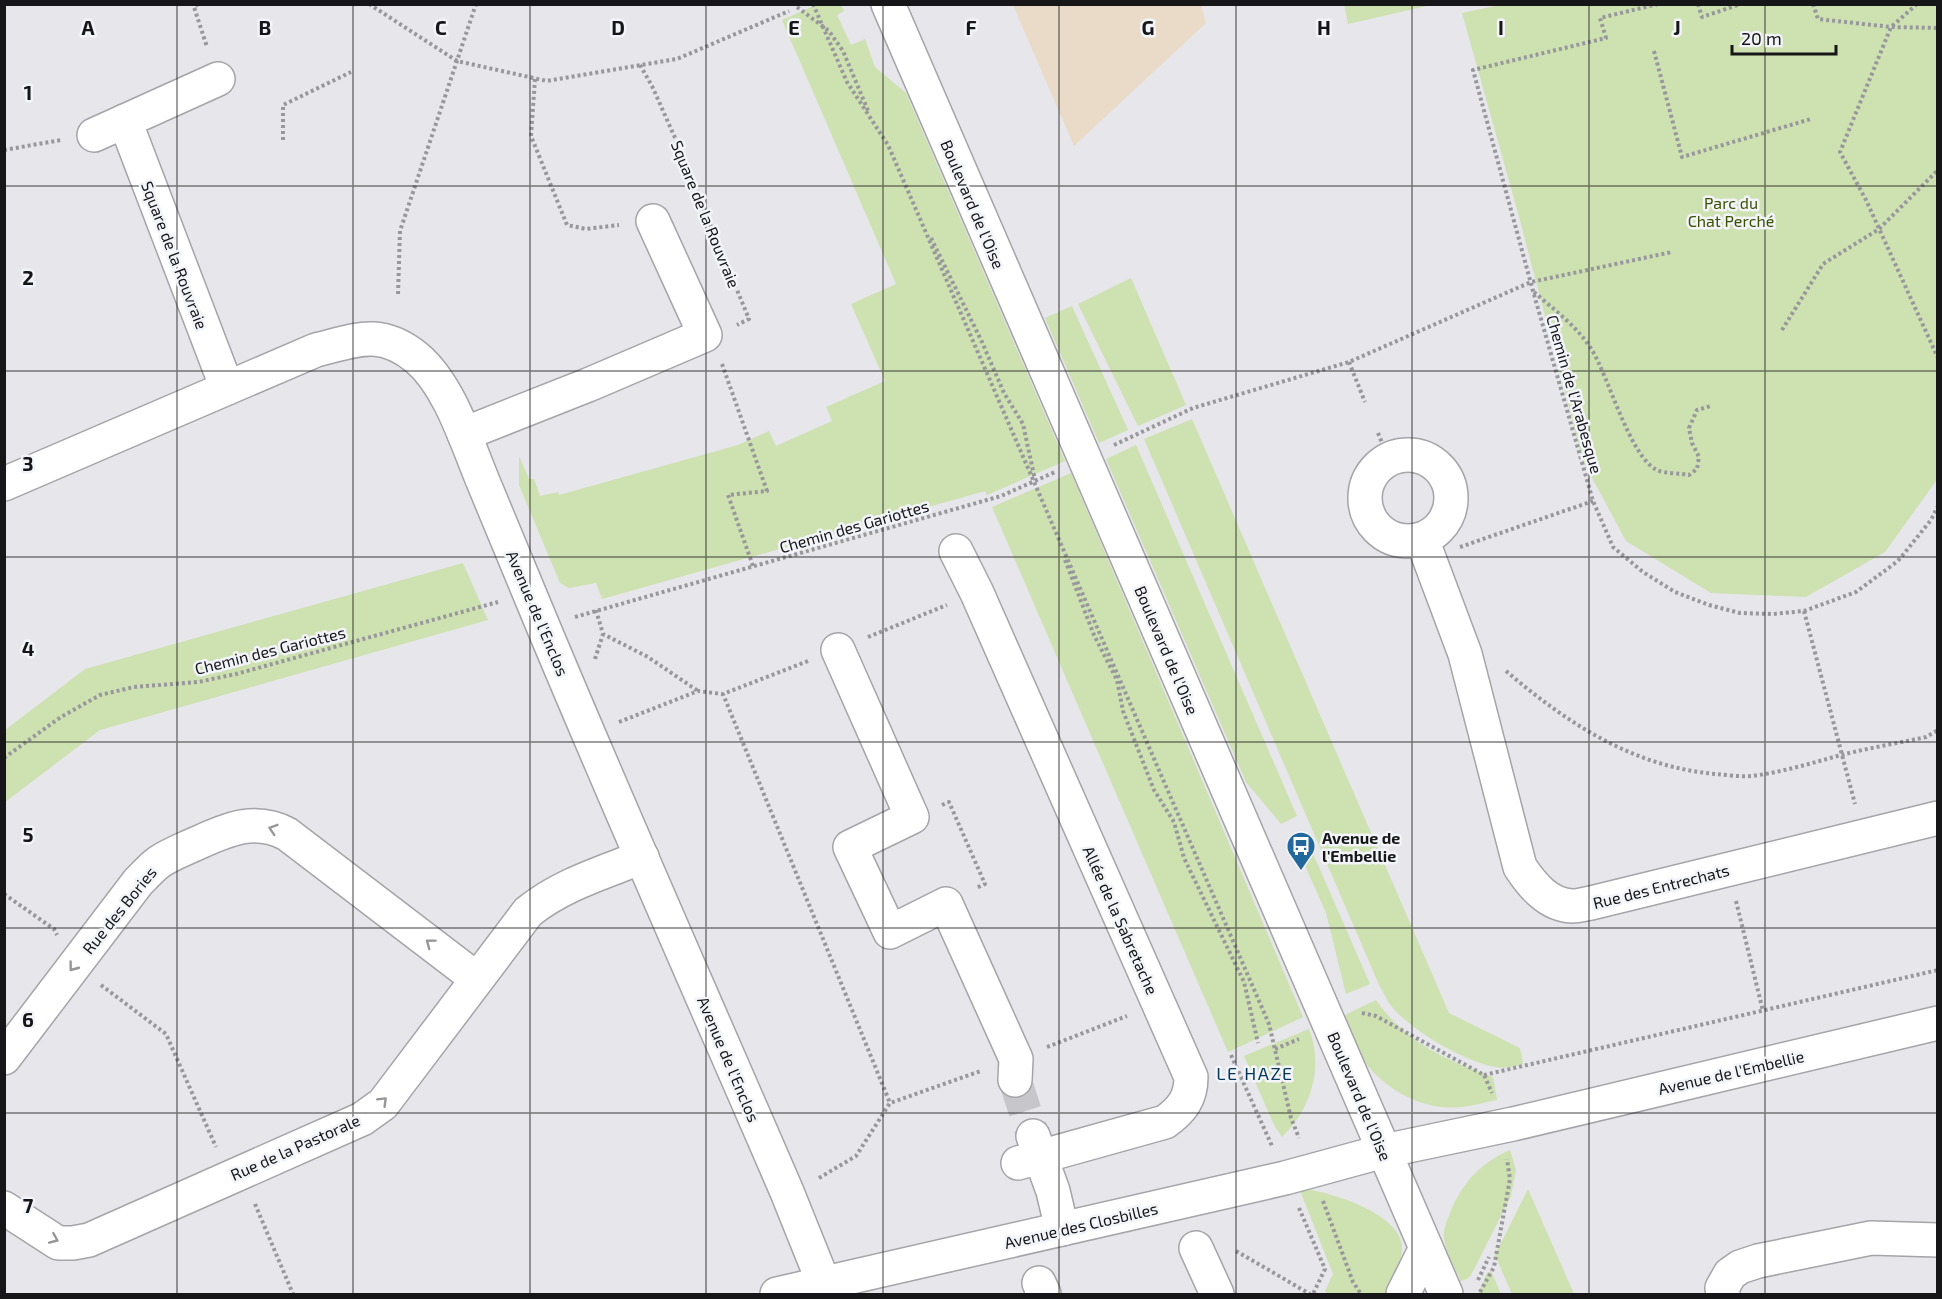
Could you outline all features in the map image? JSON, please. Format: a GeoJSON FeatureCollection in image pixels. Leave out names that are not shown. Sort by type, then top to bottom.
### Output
{"type":"FeatureCollection","features":[{"type":"Feature","properties":{"kind":"street","name":"Boulevard de l'Oise"},"geometry":{"type":"LineString","coordinates":[[888,4],[1426,1248],[1460,1290]]}},
{"type":"Feature","properties":{"kind":"street"},"geometry":{"type":"LineString","coordinates":[[94,135],[218,79]]}},
{"type":"Feature","properties":{"kind":"street","name":"Square de la Rouvraie"},"geometry":{"type":"LineString","coordinates":[[124,121],[227,388]]}},
{"type":"Feature","properties":{"kind":"street"},"geometry":{"type":"LineString","coordinates":[[464,434],[709,336],[653,221]]}},
{"type":"Feature","properties":{"kind":"street","name":"Avenue de l'Enclos"},"geometry":{"type":"LineString","coordinates":[[4,484],[316,350],[361,338],[384,340],[403,348],[429,371],[443,391],[464,434],[532,601],[787,1192],[824,1284]]}},
{"type":"Feature","properties":{"kind":"street","name":"Rue des Entrechats"},"geometry":{"type":"LineString","coordinates":[[1425,549],[1465,654],[1520,867],[1538,891],[1552,900],[1571,906],[1591,903],[1938,818]]}},
{"type":"Feature","properties":{"kind":"street","name":"Allée de la Sabretache"},"geometry":{"type":"LineString","coordinates":[[956,551],[977,593],[1191,1077],[1188,1100],[1176,1114],[1165,1122],[1030,1152],[1053,1191],[1062,1229]]}},
{"type":"Feature","properties":{"kind":"street"},"geometry":{"type":"LineString","coordinates":[[838,650],[912,817],[850,847],[890,932],[946,904],[1015,1069]]}},
{"type":"Feature","properties":{"kind":"street","name":"Rue des Bories"},"geometry":{"type":"LineString","coordinates":[[4,1058],[138,882],[159,862],[223,832],[244,826],[274,827],[287,834],[477,979]]}},
{"type":"Feature","properties":{"kind":"street","name":"Rue de la Pastorale"},"geometry":{"type":"LineString","coordinates":[[4,1208],[58,1243],[89,1240],[229,1176],[363,1119],[383,1104],[528,912],[561,890],[642,857]]}},
{"type":"Feature","properties":{"kind":"street","name":"Avenue de l'Embellie"},"geometry":{"type":"LineString","coordinates":[[1384,1151],[1513,1124],[1938,1023]]}},
{"type":"Feature","properties":{"kind":"street","name":"Avenue des Closbilles"},"geometry":{"type":"LineString","coordinates":[[777,1294],[1298,1174],[1384,1151]]}},
{"type":"Feature","properties":{"kind":"street"},"geometry":{"type":"LineString","coordinates":[[1723,1294],[1722,1288],[1730,1274],[1740,1267],[1758,1261],[1871,1238],[1938,1240]]}},
{"type":"Feature","properties":{"kind":"street"},"geometry":{"type":"LineString","coordinates":[[1196,1248],[1217,1294]]}},
{"type":"Feature","properties":{"kind":"street"},"geometry":{"type":"LineString","coordinates":[[1402,1294],[1426,1248]]}},
{"type":"Feature","properties":{"kind":"path"},"geometry":{"type":"LineString","coordinates":[[198,4],[194,7],[218,79]]}},
{"type":"Feature","properties":{"kind":"path"},"geometry":{"type":"LineString","coordinates":[[369,4],[457,61],[547,81],[617,71],[677,59],[789,11]]}},
{"type":"Feature","properties":{"kind":"path"},"geometry":{"type":"LineString","coordinates":[[398,294],[400,231],[476,4]]}},
{"type":"Feature","properties":{"kind":"path"},"geometry":{"type":"LineString","coordinates":[[813,4],[847,82],[875,125]]}},
{"type":"Feature","properties":{"kind":"path","name":"Chemin de l'Arabesque"},"geometry":{"type":"LineString","coordinates":[[1658,4],[1600,18],[1606,38],[1473,70],[1593,501],[1613,547],[1642,572],[1675,592],[1709,605],[1740,614],[1804,611],[1856,592],[1898,561],[1931,520],[1938,506]]}},
{"type":"Feature","properties":{"kind":"path"},"geometry":{"type":"LineString","coordinates":[[1698,4],[1702,16],[1741,4]]}},
{"type":"Feature","properties":{"kind":"path"},"geometry":{"type":"LineString","coordinates":[[1813,4],[1818,19],[1891,27],[1938,28]]}},
{"type":"Feature","properties":{"kind":"path"},"geometry":{"type":"LineString","coordinates":[[1917,4],[1891,27],[1840,152],[1938,357]]}},
{"type":"Feature","properties":{"kind":"path"},"geometry":{"type":"LineString","coordinates":[[797,8],[829,31],[843,51],[875,125],[982,342],[1004,393],[1023,424],[1034,481]]}},
{"type":"Feature","properties":{"kind":"path"},"geometry":{"type":"LineString","coordinates":[[1654,51],[1682,157],[1811,119]]}},
{"type":"Feature","properties":{"kind":"path","name":"Square de la Rouvraie"},"geometry":{"type":"LineString","coordinates":[[640,65],[692,176],[749,319],[709,336]]}},
{"type":"Feature","properties":{"kind":"path"},"geometry":{"type":"LineString","coordinates":[[283,140],[283,105],[351,72]]}},
{"type":"Feature","properties":{"kind":"path"},"geometry":{"type":"LineString","coordinates":[[535,79],[531,136],[567,225],[586,229],[653,221]]}},
{"type":"Feature","properties":{"kind":"path"},"geometry":{"type":"LineString","coordinates":[[4,150],[94,135]]}},
{"type":"Feature","properties":{"kind":"path"},"geometry":{"type":"LineString","coordinates":[[1782,330],[1823,264],[1879,230],[1938,170]]}},
{"type":"Feature","properties":{"kind":"path"},"geometry":{"type":"LineString","coordinates":[[905,186],[1269,1024],[1291,1118],[1298,1174],[1325,1269],[1312,1294],[1230,1248]]}},
{"type":"Feature","properties":{"kind":"path"},"geometry":{"type":"LineString","coordinates":[[1365,402],[1349,362],[1531,282],[1672,252]]}},
{"type":"Feature","properties":{"kind":"path"},"geometry":{"type":"LineString","coordinates":[[1533,291],[1577,331],[1591,348],[1640,454],[1657,470],[1689,475],[1697,469],[1699,457],[1692,443],[1689,428],[1697,410],[1711,406]]}},
{"type":"Feature","properties":{"kind":"path"},"geometry":{"type":"LineString","coordinates":[[709,336],[767,491],[728,495],[753,566]]}},
{"type":"Feature","properties":{"kind":"path","name":"Chemin des Gariottes"},"geometry":{"type":"LineString","coordinates":[[570,618],[1001,496],[1193,408],[1349,362]]}},
{"type":"Feature","properties":{"kind":"path"},"geometry":{"type":"LineString","coordinates":[[1378,433],[1389,460]]}},
{"type":"Feature","properties":{"kind":"path"},"geometry":{"type":"LineString","coordinates":[[1425,549],[1593,501]]}},
{"type":"Feature","properties":{"kind":"path"},"geometry":{"type":"LineString","coordinates":[[1047,512],[1094,635],[1117,680],[1122,711],[1154,790],[1174,822],[1184,858],[1244,982],[1258,1043]]}},
{"type":"Feature","properties":{"kind":"path"},"geometry":{"type":"LineString","coordinates":[[603,634],[648,657],[698,691],[723,694],[977,593]]}},
{"type":"Feature","properties":{"kind":"path","name":"Chemin des Gariottes"},"geometry":{"type":"LineString","coordinates":[[4,758],[61,717],[100,695],[134,687],[198,682],[236,675],[501,601]]}},
{"type":"Feature","properties":{"kind":"path"},"geometry":{"type":"LineString","coordinates":[[592,667],[603,634],[596,610]]}},
{"type":"Feature","properties":{"kind":"path"},"geometry":{"type":"LineString","coordinates":[[1804,611],[1863,837]]}},
{"type":"Feature","properties":{"kind":"path"},"geometry":{"type":"LineString","coordinates":[[1465,654],[1496,662],[1538,699],[1596,738],[1677,768],[1703,773],[1750,776],[1793,769],[1842,755],[1926,737],[1938,730]]}},
{"type":"Feature","properties":{"kind":"path"},"geometry":{"type":"LineString","coordinates":[[616,724],[698,691]]}},
{"type":"Feature","properties":{"kind":"path"},"geometry":{"type":"LineString","coordinates":[[723,694],[890,1103]]}},
{"type":"Feature","properties":{"kind":"path"},"geometry":{"type":"LineString","coordinates":[[912,817],[949,802],[985,884],[946,904]]}},
{"type":"Feature","properties":{"kind":"path"},"geometry":{"type":"LineString","coordinates":[[1728,869],[1763,1011]]}},
{"type":"Feature","properties":{"kind":"path"},"geometry":{"type":"LineString","coordinates":[[4,894],[54,929],[75,965],[166,1034],[229,1176],[252,1198],[292,1294]]}},
{"type":"Feature","properties":{"kind":"path"},"geometry":{"type":"LineString","coordinates":[[1484,1075],[1938,970]]}},
{"type":"Feature","properties":{"kind":"path"},"geometry":{"type":"LineString","coordinates":[[812,1182],[856,1156],[890,1103],[1015,1069],[1158,1004]]}},
{"type":"Feature","properties":{"kind":"path"},"geometry":{"type":"LineString","coordinates":[[1232,1055],[1361,1294]]}},
{"type":"Feature","properties":{"kind":"path"},"geometry":{"type":"LineString","coordinates":[[1460,1290],[1479,1277],[1489,1257]]}},
{"type":"Feature","properties":{"kind":"shaded area"},"geometry":{"type":"Polygon","coordinates":[[[1013,5],[1201,5],[1206,23],[1074,146],[1013,5]]]}},
{"type":"Feature","properties":{"kind":"green space"},"geometry":{"type":"Polygon","coordinates":[[[1344,4],[1431,4],[1431,5],[1348,24],[1344,4]]]}},
{"type":"Feature","properties":{"kind":"green space"},"geometry":{"type":"Polygon","coordinates":[[[816,5],[841,5],[844,11],[837,15],[851,45],[865,39],[875,67],[906,93],[1065,461],[987,495],[985,491],[602,599],[596,583],[569,588],[560,583],[519,485],[519,456],[529,479],[534,479],[540,496],[558,492],[559,495],[738,445],[769,431],[776,446],[832,421],[826,407],[885,381],[851,304],[896,284],[782,20],[816,5]]]}},
{"type":"Feature","properties":{"kind":"green space","name":"Parc du Chat Perché"},"geometry":{"type":"Polygon","coordinates":[[[1500,5],[1937,5],[1936,481],[1885,552],[1806,597],[1711,593],[1626,541],[1583,461],[1518,213],[1462,13],[1500,5]]]}},
{"type":"Feature","properties":{"kind":"green space"},"geometry":{"type":"Polygon","coordinates":[[[1131,278],[1186,405],[1138,426],[1078,304],[1131,278]]]}},
{"type":"Feature","properties":{"kind":"green space"},"geometry":{"type":"Polygon","coordinates":[[[1072,306],[1128,430],[1099,443],[1045,318],[1072,306]]]}},
{"type":"Feature","properties":{"kind":"green space"},"geometry":{"type":"Polygon","coordinates":[[[1192,419],[1449,1013],[1520,1048],[1523,1064],[1496,1067],[1470,1059],[1440,1044],[1401,1016],[1390,1005],[1380,987],[1144,439],[1192,419]]]}},
{"type":"Feature","properties":{"kind":"green space"},"geometry":{"type":"Polygon","coordinates":[[[1136,445],[1297,816],[1281,824],[1246,782],[1106,459],[1136,445]]]}},
{"type":"Feature","properties":{"kind":"green space"},"geometry":{"type":"Polygon","coordinates":[[[1071,473],[1303,1017],[1228,1052],[992,507],[1071,473]]]}},
{"type":"Feature","properties":{"kind":"green space"},"geometry":{"type":"Polygon","coordinates":[[[463,563],[488,620],[100,730],[5,802],[5,730],[85,669],[463,563]]]}},
{"type":"Feature","properties":{"kind":"green space"},"geometry":{"type":"Polygon","coordinates":[[[1311,849],[1370,984],[1346,994],[1326,913],[1300,854],[1311,849]]]}},
{"type":"Feature","properties":{"kind":"green space"},"geometry":{"type":"Polygon","coordinates":[[[1376,1000],[1400,1028],[1414,1039],[1443,1057],[1493,1077],[1497,1100],[1461,1107],[1435,1106],[1409,1098],[1386,1084],[1364,1060],[1343,1016],[1376,1000]]]}},
{"type":"Feature","properties":{"kind":"green space"},"geometry":{"type":"Polygon","coordinates":[[[1309,1029],[1315,1058],[1312,1087],[1301,1114],[1282,1137],[1274,1125],[1244,1056],[1309,1029]]]}},
{"type":"Feature","properties":{"kind":"green space"},"geometry":{"type":"Polygon","coordinates":[[[1510,1150],[1516,1170],[1511,1196],[1471,1275],[1461,1281],[1445,1244],[1444,1232],[1447,1221],[1459,1194],[1472,1176],[1489,1161],[1510,1150]]]}},
{"type":"Feature","properties":{"kind":"green space"},"geometry":{"type":"Polygon","coordinates":[[[1299,1188],[1344,1199],[1377,1214],[1390,1224],[1398,1235],[1402,1253],[1385,1294],[1327,1294],[1325,1291],[1333,1274],[1299,1188]]]}},
{"type":"Feature","properties":{"kind":"green space"},"geometry":{"type":"Polygon","coordinates":[[[1528,1189],[1574,1294],[1512,1294],[1495,1255],[1528,1189]]]}},
{"type":"Feature","properties":{"kind":"green space"},"geometry":{"type":"Polygon","coordinates":[[[1491,1271],[1501,1294],[1478,1294],[1487,1273],[1491,1271]]]}},
{"type":"Feature","properties":{"kind":"tunnel"},"geometry":{"type":"LineString","coordinates":[[1015,1080],[1033,1136]]}},
{"type":"Feature","properties":{"kind":"place","name":"Avenue de l'Embellie"},"geometry":{"type":"Point","coordinates":[1301,872]}},
{"type":"Feature","properties":{"kind":"district","name":"LE HAZE"},"geometry":{"type":"Point","coordinates":[1255,1073]}}]}
